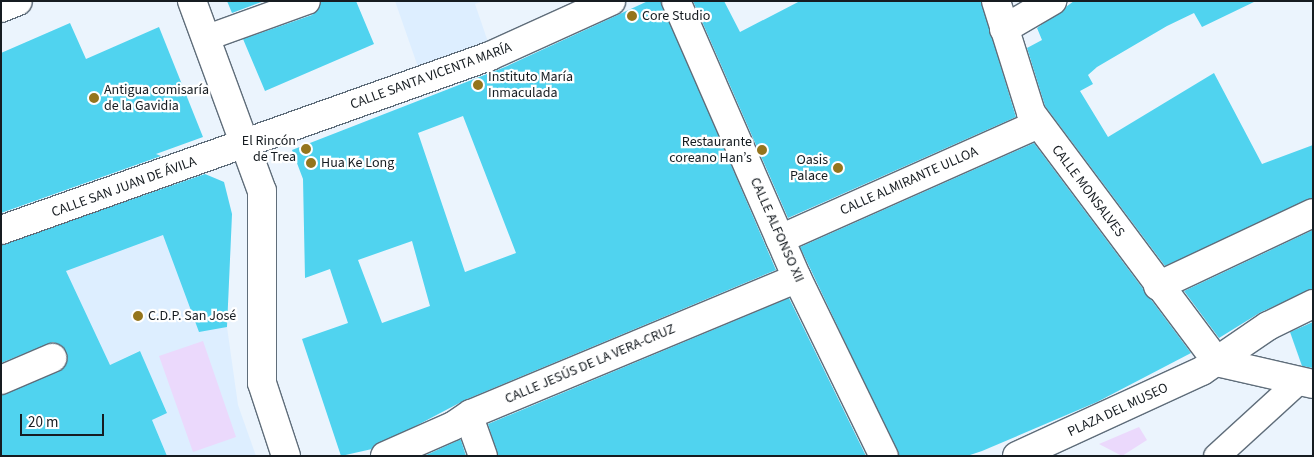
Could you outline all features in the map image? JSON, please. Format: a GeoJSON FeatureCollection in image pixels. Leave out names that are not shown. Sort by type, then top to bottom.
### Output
{"type":"FeatureCollection","features":[{"type":"Feature","properties":{"kind":"street"},"geometry":{"type":"LineString","coordinates":[[1,8],[18,1]]}},
{"type":"Feature","properties":{"kind":"street"},"geometry":{"type":"LineString","coordinates":[[192,1],[247,143],[264,206],[262,383],[286,456]]}},
{"type":"Feature","properties":{"kind":"street"},"geometry":{"type":"LineString","coordinates":[[207,37],[307,1]]}},
{"type":"Feature","properties":{"kind":"street","name":"CALLE SANTA VICENTA MARÍA"},"geometry":{"type":"LineString","coordinates":[[247,143],[490,56],[612,1]]}},
{"type":"Feature","properties":{"kind":"street","name":"CALLE ALFONSO XII"},"geometry":{"type":"LineString","coordinates":[[676,1],[797,278],[884,456]]}},
{"type":"Feature","properties":{"kind":"street","name":"CALLE MONSALVES"},"geometry":{"type":"LineString","coordinates":[[996,1],[1031,113],[1158,286],[1217,362]]}},
{"type":"Feature","properties":{"kind":"street"},"geometry":{"type":"LineString","coordinates":[[1004,29],[1052,1]]}},
{"type":"Feature","properties":{"kind":"street","name":"CALLE ALMIRANTE ULLOA"},"geometry":{"type":"LineString","coordinates":[[780,239],[1038,124]]}},
{"type":"Feature","properties":{"kind":"street","name":"CALLE SAN JUAN DE ÁVILA"},"geometry":{"type":"LineString","coordinates":[[1,230],[247,143]]}},
{"type":"Feature","properties":{"kind":"street"},"geometry":{"type":"LineString","coordinates":[[1158,286],[1313,213]]}},
{"type":"Feature","properties":{"kind":"street","name":"CALLE JESÚS DE LA VERA-CRUZ"},"geometry":{"type":"LineString","coordinates":[[385,456],[469,417],[797,278]]}},
{"type":"Feature","properties":{"kind":"street","name":"PLAZA DEL MUSEO"},"geometry":{"type":"LineString","coordinates":[[1017,456],[1217,362],[1268,326],[1313,304]]}},
{"type":"Feature","properties":{"kind":"street"},"geometry":{"type":"LineString","coordinates":[[1,380],[52,358]]}},
{"type":"Feature","properties":{"kind":"street"},"geometry":{"type":"LineString","coordinates":[[1217,362],[1306,382]]}},
{"type":"Feature","properties":{"kind":"street"},"geometry":{"type":"LineString","coordinates":[[1216,456],[1306,382]]}},
{"type":"Feature","properties":{"kind":"street"},"geometry":{"type":"LineString","coordinates":[[469,417],[483,456]]}},
{"type":"Feature","properties":{"kind":"shaded area"},"geometry":{"type":"Polygon","coordinates":[[[395,1],[483,1],[475,4],[488,42],[418,67],[395,1]]]}},
{"type":"Feature","properties":{"kind":"shaded area","name":"C.D.P. San José"},"geometry":{"type":"Polygon","coordinates":[[[209,176],[224,182],[232,214],[227,327],[238,405],[256,456],[167,456],[152,420],[167,412],[139,351],[110,365],[1,456],[1,389],[68,358],[17,248],[209,176]]]}},
{"type":"Feature","properties":{"kind":"shaded area"},"geometry":{"type":"Polygon","coordinates":[[[203,341],[236,437],[193,452],[159,356],[203,341]]]}},
{"type":"Feature","properties":{"kind":"shaded area"},"geometry":{"type":"Polygon","coordinates":[[[1139,427],[1147,440],[1122,456],[1099,444],[1139,427]]]}},
{"type":"Feature","properties":{"kind":"building"},"geometry":{"type":"Polygon","coordinates":[[[227,1],[264,1],[232,13],[227,1]]]}},
{"type":"Feature","properties":{"kind":"building"},"geometry":{"type":"Polygon","coordinates":[[[321,1],[356,1],[374,44],[265,91],[243,39],[312,15],[321,1]]]}},
{"type":"Feature","properties":{"kind":"building"},"geometry":{"type":"Polygon","coordinates":[[[648,1],[661,1],[776,270],[465,400],[372,449],[341,456],[302,339],[348,323],[330,269],[305,278],[303,179],[292,150],[505,67],[648,1]],[[463,116],[418,133],[465,272],[516,253],[463,116]],[[412,241],[358,260],[382,323],[430,306],[412,241]]]}},
{"type":"Feature","properties":{"kind":"building"},"geometry":{"type":"Polygon","coordinates":[[[693,1],[724,1],[740,32],[800,1],[981,1],[1016,117],[788,218],[693,1]]]}},
{"type":"Feature","properties":{"kind":"building"},"geometry":{"type":"Polygon","coordinates":[[[1074,1],[1256,1],[1202,27],[1194,13],[1167,26],[1097,67],[1088,75],[1093,84],[1080,91],[1108,137],[1214,73],[1262,164],[1313,145],[1313,198],[1165,266],[1045,106],[1027,48],[1042,40],[1037,28],[1074,1]]]}},
{"type":"Feature","properties":{"kind":"building","name":"Antigua comisaría de la Gavidia"},"geometry":{"type":"Polygon","coordinates":[[[70,23],[86,59],[159,27],[203,137],[156,154],[161,156],[1,213],[1,53],[70,23]]]}},
{"type":"Feature","properties":{"kind":"building"},"geometry":{"type":"Polygon","coordinates":[[[1034,143],[1191,353],[1097,402],[982,451],[967,456],[899,456],[800,247],[1034,143]]]}},
{"type":"Feature","properties":{"kind":"building"},"geometry":{"type":"Polygon","coordinates":[[[205,174],[224,182],[232,214],[227,327],[199,332],[163,235],[66,271],[110,365],[140,351],[167,413],[152,420],[167,456],[1,456],[1,395],[58,372],[68,359],[62,346],[53,342],[1,363],[1,245],[205,174]]]}},
{"type":"Feature","properties":{"kind":"building"},"geometry":{"type":"Polygon","coordinates":[[[1313,230],[1313,289],[1261,312],[1219,338],[1184,291],[1313,230]]]}},
{"type":"Feature","properties":{"kind":"building"},"geometry":{"type":"Polygon","coordinates":[[[789,298],[866,456],[498,456],[488,424],[789,298]]]}},
{"type":"Feature","properties":{"kind":"building"},"geometry":{"type":"Polygon","coordinates":[[[1313,322],[1313,368],[1302,366],[1290,332],[1313,322]]]}},
{"type":"Feature","properties":{"kind":"building"},"geometry":{"type":"Polygon","coordinates":[[[459,440],[461,440],[466,456],[424,456],[459,440]]]}},
{"type":"Feature","properties":{"kind":"place","name":"Core Studio"},"geometry":{"type":"Point","coordinates":[632,16]}},
{"type":"Feature","properties":{"kind":"place","name":"Instituto María Inmaculada"},"geometry":{"type":"Point","coordinates":[478,85]}},
{"type":"Feature","properties":{"kind":"place","name":"Antigua comisaría de la Gavidia"},"geometry":{"type":"Point","coordinates":[94,98]}},
{"type":"Feature","properties":{"kind":"place","name":"El Rincón de Trea"},"geometry":{"type":"Point","coordinates":[306,149]}},
{"type":"Feature","properties":{"kind":"place","name":"Restaurante coreano Han’s"},"geometry":{"type":"Point","coordinates":[762,150]}},
{"type":"Feature","properties":{"kind":"place","name":"Hua Ke Long"},"geometry":{"type":"Point","coordinates":[311,163]}},
{"type":"Feature","properties":{"kind":"place","name":"Oasis Palace"},"geometry":{"type":"Point","coordinates":[838,168]}},
{"type":"Feature","properties":{"kind":"place","name":"C.D.P. San José"},"geometry":{"type":"Point","coordinates":[138,316]}}]}
